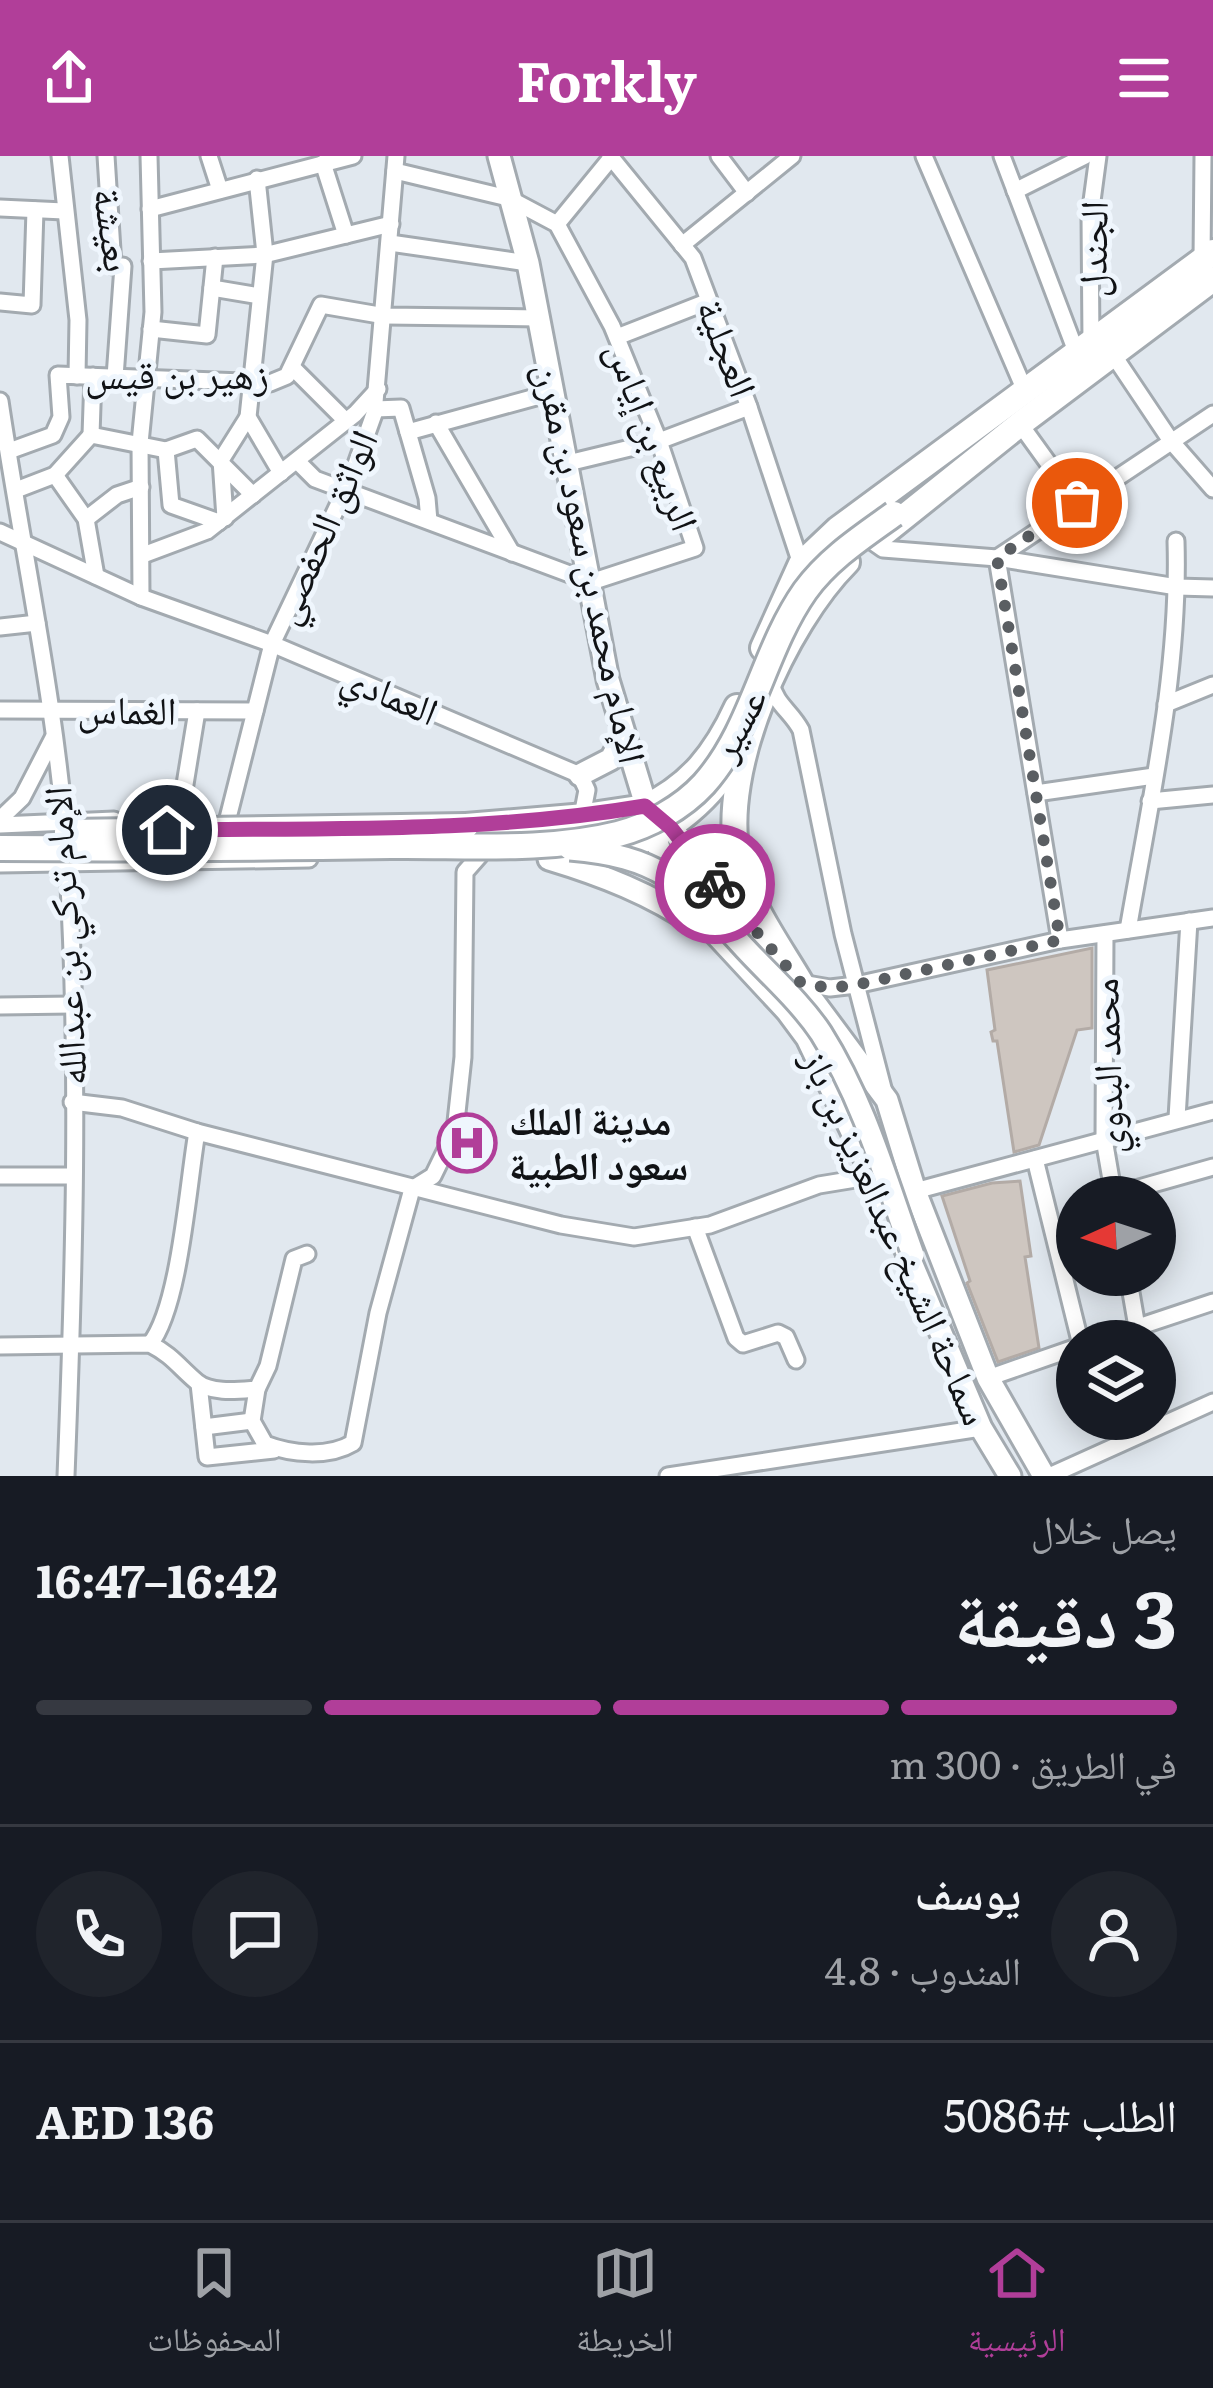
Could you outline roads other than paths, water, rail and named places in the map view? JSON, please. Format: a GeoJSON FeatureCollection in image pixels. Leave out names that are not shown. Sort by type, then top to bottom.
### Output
{"type":"FeatureCollection","features":[{"type":"Feature","properties":{"kind":"main road"},"geometry":{"type":"LineString","coordinates":[[0,826],[466,826],[645,806],[671,794],[710,758],[801,564],[838,529],[1026,393],[1210,274]]}},
{"type":"Feature","properties":{"kind":"main road"},"geometry":{"type":"LineString","coordinates":[[952,478],[1020,424],[1093,350]]}},
{"type":"Feature","properties":{"kind":"main road","name":"عسير"},"geometry":{"type":"LineString","coordinates":[[0,848],[522,845],[636,829],[686,801],[705,783],[730,745],[805,591],[836,558],[952,478]]}},
{"type":"Feature","properties":{"kind":"main road","name":"سماحة الشيخ عبدالعزيز بن باز"},"geometry":{"type":"LineString","coordinates":[[801,983],[762,918],[737,857],[735,815],[751,736],[771,683],[811,604],[828,581],[952,478]]}},
{"type":"Feature","properties":{"kind":"main road","name":"سماحة الشيخ عبدالعزيز بن باز"},"geometry":{"type":"LineString","coordinates":[[645,806],[664,833]]}},
{"type":"Feature","properties":{"kind":"street"},"geometry":{"type":"LineString","coordinates":[[16,490],[56,475],[91,435],[60,156]]}},
{"type":"Feature","properties":{"kind":"street","name":"بعيشة"},"geometry":{"type":"LineString","coordinates":[[106,156],[113,266],[123,266],[115,377]]}},
{"type":"Feature","properties":{"kind":"street"},"geometry":{"type":"LineString","coordinates":[[140,597],[140,447],[151,329],[149,156]]}},
{"type":"Feature","properties":{"kind":"street"},"geometry":{"type":"LineString","coordinates":[[208,156],[220,190]]}},
{"type":"Feature","properties":{"kind":"street"},"geometry":{"type":"LineString","coordinates":[[150,209],[353,156]]}},
{"type":"Feature","properties":{"kind":"street","name":"الإمام محمد بن سعود بن مقرن"},"geometry":{"type":"LineString","coordinates":[[499,156],[528,263],[608,680],[645,806]]}},
{"type":"Feature","properties":{"kind":"street"},"geometry":{"type":"LineString","coordinates":[[719,156],[747,193]]}},
{"type":"Feature","properties":{"kind":"street"},"geometry":{"type":"LineString","coordinates":[[682,245],[792,156]]}},
{"type":"Feature","properties":{"kind":"street"},"geometry":{"type":"LineString","coordinates":[[1002,156],[1093,350],[1213,488]]}},
{"type":"Feature","properties":{"kind":"street"},"geometry":{"type":"LineString","coordinates":[[1203,156],[1210,274]]}},
{"type":"Feature","properties":{"kind":"street"},"geometry":{"type":"LineString","coordinates":[[396,163],[508,198],[557,224],[610,157]]}},
{"type":"Feature","properties":{"kind":"street","name":"العجلية"},"geometry":{"type":"LineString","coordinates":[[610,157],[693,258],[801,564]]}},
{"type":"Feature","properties":{"kind":"street"},"geometry":{"type":"LineString","coordinates":[[932,159],[1026,393]]}},
{"type":"Feature","properties":{"kind":"street"},"geometry":{"type":"LineString","coordinates":[[1015,191],[1092,160]]}},
{"type":"Feature","properties":{"kind":"street","name":"الجندل"},"geometry":{"type":"LineString","coordinates":[[1092,160],[1093,350]]}},
{"type":"Feature","properties":{"kind":"street"},"geometry":{"type":"LineString","coordinates":[[323,163],[346,235]]}},
{"type":"Feature","properties":{"kind":"street","name":"الواثق الحفصي"},"geometry":{"type":"LineString","coordinates":[[227,821],[272,644],[346,488],[375,410],[396,163]]}},
{"type":"Feature","properties":{"kind":"street"},"geometry":{"type":"LineString","coordinates":[[222,520],[221,460],[248,417],[252,382],[264,255],[257,179]]}},
{"type":"Feature","properties":{"kind":"street"},"geometry":{"type":"LineString","coordinates":[[0,208],[64,211]]}},
{"type":"Feature","properties":{"kind":"street"},"geometry":{"type":"LineString","coordinates":[[0,302],[32,305],[35,209]]}},
{"type":"Feature","properties":{"kind":"street"},"geometry":{"type":"LineString","coordinates":[[151,261],[264,255],[391,224]]}},
{"type":"Feature","properties":{"kind":"street","name":"الربيع بن إياس"},"geometry":{"type":"LineString","coordinates":[[557,224],[617,338],[695,548],[591,582]]}},
{"type":"Feature","properties":{"kind":"street"},"geometry":{"type":"LineString","coordinates":[[390,243],[528,263]]}},
{"type":"Feature","properties":{"kind":"street"},"geometry":{"type":"LineString","coordinates":[[151,329],[207,335],[215,257]]}},
{"type":"Feature","properties":{"kind":"street"},"geometry":{"type":"LineString","coordinates":[[212,288],[260,296]]}},
{"type":"Feature","properties":{"kind":"street"},"geometry":{"type":"LineString","coordinates":[[617,338],[709,301]]}},
{"type":"Feature","properties":{"kind":"street","name":"زهير بن قيس"},"geometry":{"type":"LineString","coordinates":[[9,451],[52,435],[62,417],[58,375],[270,383],[287,376],[321,305],[386,316],[539,318]]}},
{"type":"Feature","properties":{"kind":"street"},"geometry":{"type":"LineString","coordinates":[[292,367],[346,421]]}},
{"type":"Feature","properties":{"kind":"street"},"geometry":{"type":"LineString","coordinates":[[143,555],[207,531],[346,421],[378,389]]}},
{"type":"Feature","properties":{"kind":"street"},"geometry":{"type":"LineString","coordinates":[[408,432],[554,392]]}},
{"type":"Feature","properties":{"kind":"street","name":"الإمام تركي بن عبدالله"},"geometry":{"type":"LineString","coordinates":[[0,400],[52,709],[68,864],[72,1177],[66,1476]]}},
{"type":"Feature","properties":{"kind":"street"},"geometry":{"type":"LineString","coordinates":[[568,464],[659,441],[749,407]]}},
{"type":"Feature","properties":{"kind":"street"},"geometry":{"type":"LineString","coordinates":[[375,410],[401,408],[429,521]]}},
{"type":"Feature","properties":{"kind":"street"},"geometry":{"type":"LineString","coordinates":[[997,558],[1213,414]]}},
{"type":"Feature","properties":{"kind":"street"},"geometry":{"type":"LineString","coordinates":[[248,417],[281,473]]}},
{"type":"Feature","properties":{"kind":"street"},"geometry":{"type":"LineString","coordinates":[[436,423],[512,553]]}},
{"type":"Feature","properties":{"kind":"street"},"geometry":{"type":"LineString","coordinates":[[1020,424],[1077,503]]}},
{"type":"Feature","properties":{"kind":"street"},"geometry":{"type":"LineString","coordinates":[[91,435],[166,449],[197,439],[253,495]]}},
{"type":"Feature","properties":{"kind":"street"},"geometry":{"type":"LineString","coordinates":[[166,449],[171,505],[222,520]]}},
{"type":"Feature","properties":{"kind":"street"},"geometry":{"type":"LineString","coordinates":[[297,460],[315,479],[591,582]]}},
{"type":"Feature","properties":{"kind":"street"},"geometry":{"type":"LineString","coordinates":[[56,475],[86,519],[96,576]]}},
{"type":"Feature","properties":{"kind":"street"},"geometry":{"type":"LineString","coordinates":[[86,519],[116,495],[141,487]]}},
{"type":"Feature","properties":{"kind":"street","name":"العمادي"},"geometry":{"type":"LineString","coordinates":[[0,532],[140,597],[272,644],[580,775]]}},
{"type":"Feature","properties":{"kind":"street"},"geometry":{"type":"LineString","coordinates":[[1128,930],[1166,704],[1178,587],[1176,541]]}},
{"type":"Feature","properties":{"kind":"street"},"geometry":{"type":"LineString","coordinates":[[873,542],[883,549],[997,558],[1178,587],[1213,588]]}},
{"type":"Feature","properties":{"kind":"street"},"geometry":{"type":"LineString","coordinates":[[997,558],[1060,940]]}},
{"type":"Feature","properties":{"kind":"street"},"geometry":{"type":"LineString","coordinates":[[0,627],[37,623]]}},
{"type":"Feature","properties":{"kind":"street","name":"سماحة الشيخ عبدالعزيز بن باز"},"geometry":{"type":"LineString","coordinates":[[771,683],[775,699],[794,714],[802,730],[856,985],[915,1191],[988,1378],[1046,1476]]}},
{"type":"Feature","properties":{"kind":"street"},"geometry":{"type":"LineString","coordinates":[[1166,704],[1213,686]]}},
{"type":"Feature","properties":{"kind":"street","name":"الغماس"},"geometry":{"type":"LineString","coordinates":[[0,710],[255,711]]}},
{"type":"Feature","properties":{"kind":"street"},"geometry":{"type":"LineString","coordinates":[[173,821],[196,710]]}},
{"type":"Feature","properties":{"kind":"street"},"geometry":{"type":"LineString","coordinates":[[0,826],[22,798],[54,735]]}},
{"type":"Feature","properties":{"kind":"street"},"geometry":{"type":"LineString","coordinates":[[0,826],[63,819],[585,816],[586,790],[580,775],[611,759],[623,735]]}},
{"type":"Feature","properties":{"kind":"street","name":"عسير"},"geometry":{"type":"LineString","coordinates":[[0,864],[480,855],[549,860],[628,852],[707,803],[751,736]]}},
{"type":"Feature","properties":{"kind":"street"},"geometry":{"type":"LineString","coordinates":[[1036,793],[1154,776]]}},
{"type":"Feature","properties":{"kind":"street"},"geometry":{"type":"LineString","coordinates":[[1150,801],[1213,794]]}},
{"type":"Feature","properties":{"kind":"street"},"geometry":{"type":"LineString","coordinates":[[664,833],[676,890],[728,949]]}},
{"type":"Feature","properties":{"kind":"street","name":"سماحة الشيخ عبدالعزيز بن باز"},"geometry":{"type":"LineString","coordinates":[[664,833],[801,983],[887,1100]]}},
{"type":"Feature","properties":{"kind":"street"},"geometry":{"type":"LineString","coordinates":[[522,845],[632,856],[678,881],[818,1029],[860,1108],[981,1428],[668,1476]]}},
{"type":"Feature","properties":{"kind":"street"},"geometry":{"type":"LineString","coordinates":[[199,1384],[207,1457],[278,1449],[317,1452],[353,1443],[378,1313],[412,1189],[433,1176],[455,1131],[463,1057],[465,872],[480,855]]}},
{"type":"Feature","properties":{"kind":"street"},"geometry":{"type":"LineString","coordinates":[[549,860],[594,872],[665,904],[728,949]]}},
{"type":"Feature","properties":{"kind":"street"},"geometry":{"type":"LineString","coordinates":[[801,983],[830,988],[856,985],[1060,940],[1213,918]]}},
{"type":"Feature","properties":{"kind":"street"},"geometry":{"type":"LineString","coordinates":[[1177,1118],[1190,921]]}},
{"type":"Feature","properties":{"kind":"street","name":"محمد البدوي"},"geometry":{"type":"LineString","coordinates":[[1105,934],[1104,1139],[1110,1176]]}},
{"type":"Feature","properties":{"kind":"street","name":"سماحة الشيخ عبدالعزيز بن باز"},"geometry":{"type":"LineString","coordinates":[[728,949],[807,1038],[874,1175],[981,1428],[1010,1476]]}},
{"type":"Feature","properties":{"kind":"street"},"geometry":{"type":"LineString","coordinates":[[0,1006],[72,1005]]}},
{"type":"Feature","properties":{"kind":"street"},"geometry":{"type":"LineString","coordinates":[[72,1102],[122,1108],[412,1189],[561,1225],[634,1237],[695,1227],[819,1186],[874,1175]]}},
{"type":"Feature","properties":{"kind":"street"},"geometry":{"type":"LineString","coordinates":[[915,1191],[1213,1111]]}},
{"type":"Feature","properties":{"kind":"street"},"geometry":{"type":"LineString","coordinates":[[150,1345],[170,1298],[197,1132]]}},
{"type":"Feature","properties":{"kind":"street"},"geometry":{"type":"LineString","coordinates":[[1035,1159],[1072,1320]]}},
{"type":"Feature","properties":{"kind":"street"},"geometry":{"type":"LineString","coordinates":[[1176,1178],[1213,1167]]}},
{"type":"Feature","properties":{"kind":"street"},"geometry":{"type":"LineString","coordinates":[[0,1176],[72,1177]]}},
{"type":"Feature","properties":{"kind":"street"},"geometry":{"type":"LineString","coordinates":[[695,1227],[736,1339],[752,1343],[778,1333],[786,1337],[796,1360]]}},
{"type":"Feature","properties":{"kind":"street"},"geometry":{"type":"LineString","coordinates":[[278,1449],[266,1444],[252,1421],[294,1259],[307,1254]]}},
{"type":"Feature","properties":{"kind":"street"},"geometry":{"type":"LineString","coordinates":[[1158,1320],[1213,1302]]}},
{"type":"Feature","properties":{"kind":"street"},"geometry":{"type":"LineString","coordinates":[[0,1346],[150,1345],[172,1355],[199,1384],[226,1390],[257,1389]]}},
{"type":"Feature","properties":{"kind":"street"},"geometry":{"type":"LineString","coordinates":[[988,1378],[1056,1352]]}},
{"type":"Feature","properties":{"kind":"street"},"geometry":{"type":"LineString","coordinates":[[1046,1476],[1213,1402]]}},
{"type":"Feature","properties":{"kind":"street"},"geometry":{"type":"LineString","coordinates":[[204,1427],[252,1421]]}},
{"type":"Feature","properties":{"kind":"place","name":"مدينة الملك سعود الطبية"},"geometry":{"type":"Point","coordinates":[467,1143]}}]}
